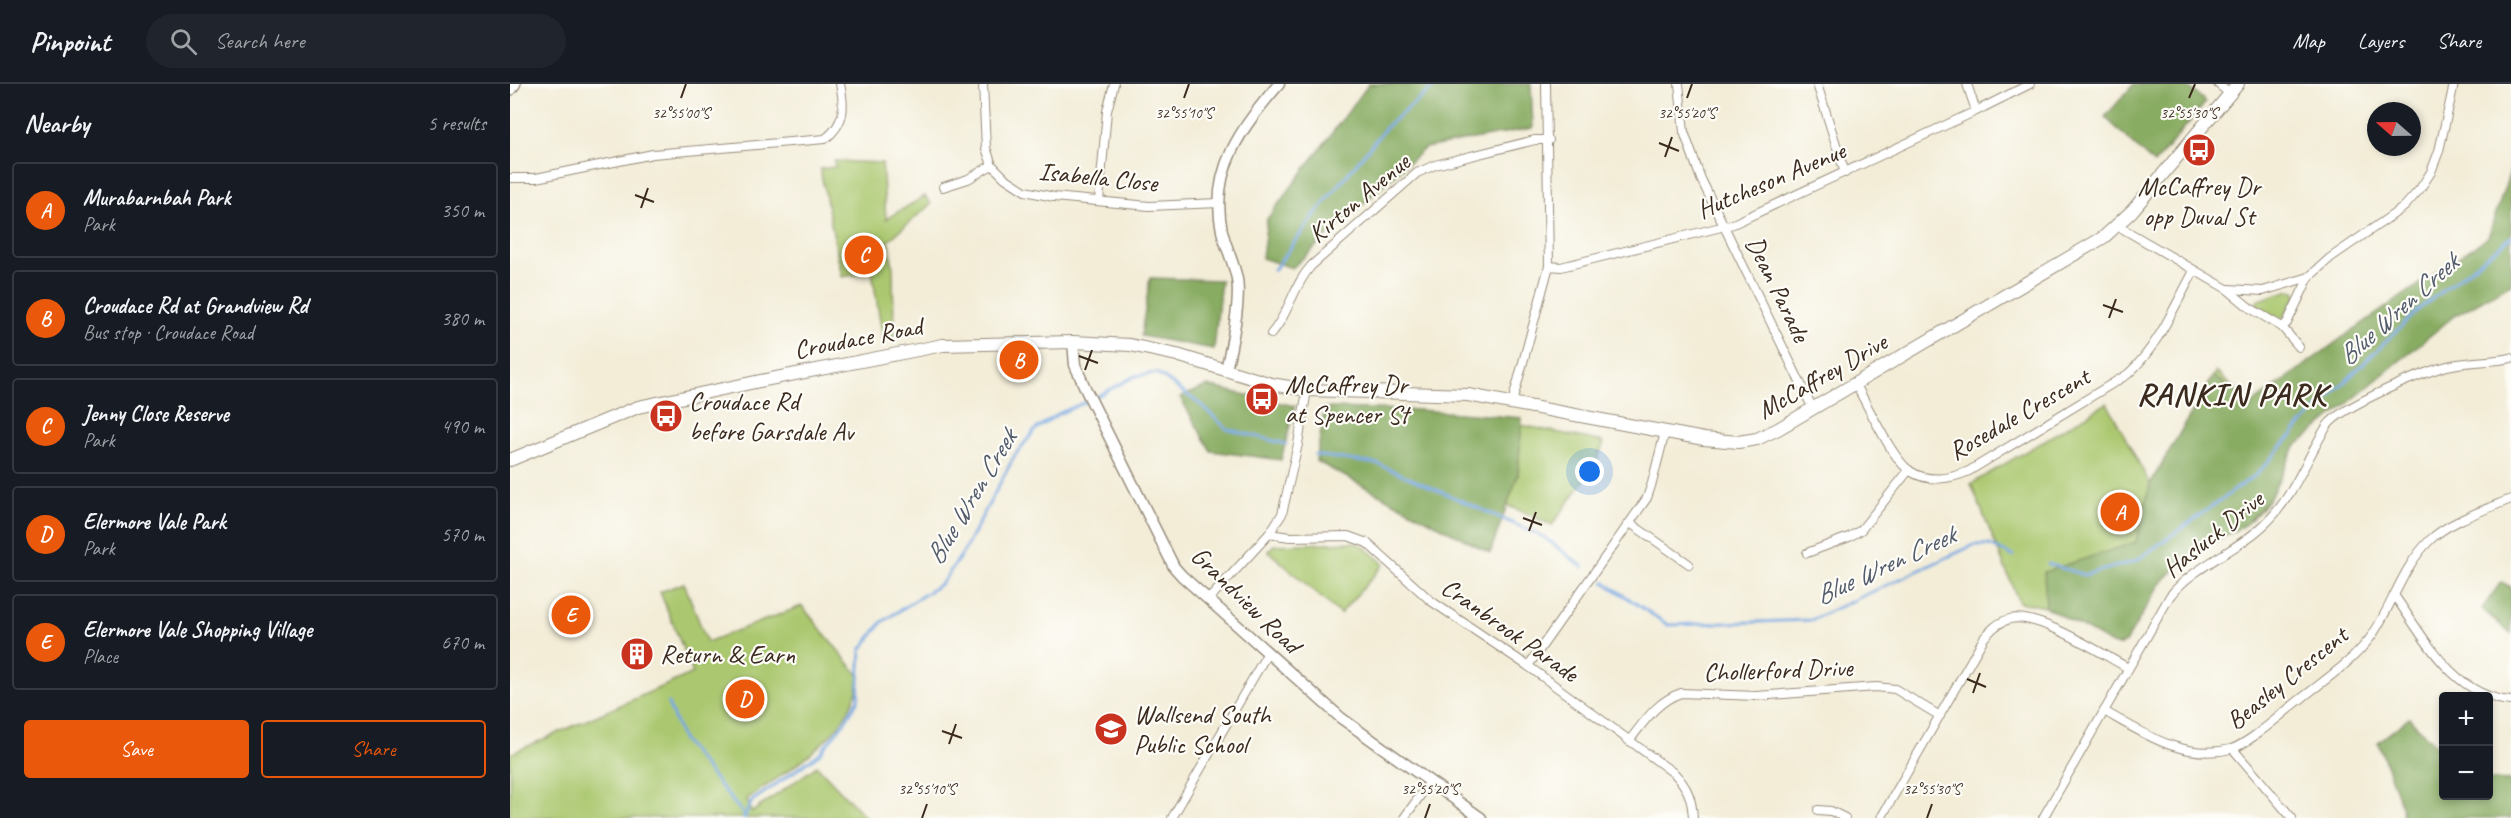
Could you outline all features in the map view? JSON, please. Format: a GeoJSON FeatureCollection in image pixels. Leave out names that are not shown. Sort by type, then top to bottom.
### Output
{"type":"FeatureCollection","features":[{"type":"Feature","properties":{"kind":"main road","name":"McCaffrey Drive"},"geometry":{"type":"LineString","coordinates":[[1226,370],[1271,384],[1307,390],[1468,395],[1704,439],[1738,442],[1757,439],[1813,409],[2104,237],[2118,226],[2234,89]]}},
{"type":"Feature","properties":{"kind":"main road","name":"Croudace Road"},"geometry":{"type":"LineString","coordinates":[[510,460],[638,407],[943,345],[1073,342],[1130,345],[1176,355],[1226,370]]}},
{"type":"Feature","properties":{"kind":"street"},"geometry":{"type":"LineString","coordinates":[[510,178],[536,178],[653,154],[825,140],[838,127],[844,112],[840,84]]}},
{"type":"Feature","properties":{"kind":"street"},"geometry":{"type":"LineString","coordinates":[[943,187],[968,179],[992,165],[986,148],[983,84]]}},
{"type":"Feature","properties":{"kind":"street"},"geometry":{"type":"LineString","coordinates":[[1099,201],[1107,111],[1114,84]]}},
{"type":"Feature","properties":{"kind":"street"},"geometry":{"type":"LineString","coordinates":[[1226,370],[1235,319],[1237,281],[1222,231],[1219,203],[1223,173],[1233,144],[1251,117],[1279,84]]}},
{"type":"Feature","properties":{"kind":"street"},"geometry":{"type":"LineString","coordinates":[[1512,404],[1549,266],[1549,140],[1546,84]]}},
{"type":"Feature","properties":{"kind":"street","name":"Dean Parade"},"geometry":{"type":"LineString","coordinates":[[1679,84],[1681,112],[1689,149],[1724,227],[1813,409]]}},
{"type":"Feature","properties":{"kind":"street"},"geometry":{"type":"LineString","coordinates":[[1818,84],[1845,173]]}},
{"type":"Feature","properties":{"kind":"street"},"geometry":{"type":"LineString","coordinates":[[1966,84],[1976,111]]}},
{"type":"Feature","properties":{"kind":"street","name":"Hutcheson Avenue"},"geometry":{"type":"LineString","coordinates":[[1549,266],[1561,267],[1724,227],[1845,173],[2030,84]]}},
{"type":"Feature","properties":{"kind":"street"},"geometry":{"type":"LineString","coordinates":[[2218,84],[2234,89]]}},
{"type":"Feature","properties":{"kind":"street"},"geometry":{"type":"LineString","coordinates":[[2282,327],[2287,324],[2309,278],[2330,258],[2404,207],[2420,189],[2431,172],[2439,151],[2454,84]]}},
{"type":"Feature","properties":{"kind":"street","name":"Kirton Avenue"},"geometry":{"type":"LineString","coordinates":[[1271,334],[1278,326],[1299,282],[1311,266],[1417,173],[1435,165],[1535,140],[1549,140]]}},
{"type":"Feature","properties":{"kind":"street","name":"Isabella Close"},"geometry":{"type":"LineString","coordinates":[[992,165],[1005,178],[1025,191],[1149,206],[1219,203]]}},
{"type":"Feature","properties":{"kind":"street"},"geometry":{"type":"LineString","coordinates":[[2118,226],[2228,289],[2250,308],[2282,327],[2299,347]]}},
{"type":"Feature","properties":{"kind":"street","name":"Rosedale Crescent"},"geometry":{"type":"LineString","coordinates":[[1909,470],[1936,478],[1953,478],[1969,471],[2128,374],[2141,363],[2153,345],[2194,271]]}},
{"type":"Feature","properties":{"kind":"street"},"geometry":{"type":"LineString","coordinates":[[2228,289],[2263,291],[2309,278]]}},
{"type":"Feature","properties":{"kind":"street","name":"Grandview Road"},"geometry":{"type":"LineString","coordinates":[[1073,342],[1075,365],[1086,390],[1174,567],[1267,654],[1341,718],[1481,818]]}},
{"type":"Feature","properties":{"kind":"street","name":"Hasluck Drive"},"geometry":{"type":"LineString","coordinates":[[2043,818],[2128,668],[2178,587],[2195,572],[2254,533],[2280,508],[2332,420],[2357,403],[2444,367],[2511,358]]}},
{"type":"Feature","properties":{"kind":"street"},"geometry":{"type":"LineString","coordinates":[[1807,553],[1861,530],[1909,470],[1896,454],[1855,383]]}},
{"type":"Feature","properties":{"kind":"street"},"geometry":{"type":"LineString","coordinates":[[1208,600],[1269,534],[1282,514],[1307,390]]}},
{"type":"Feature","properties":{"kind":"street"},"geometry":{"type":"LineString","coordinates":[[1528,666],[1630,523],[1650,490],[1665,432]]}},
{"type":"Feature","properties":{"kind":"street","name":"Beasley Crescent"},"geometry":{"type":"LineString","coordinates":[[2104,711],[2170,747],[2199,750],[2233,748],[2263,728],[2352,658],[2373,634],[2411,564],[2431,539],[2511,499]]}},
{"type":"Feature","properties":{"kind":"street"},"geometry":{"type":"LineString","coordinates":[[1630,523],[1689,564]]}},
{"type":"Feature","properties":{"kind":"street","name":"Cranbrook Parade"},"geometry":{"type":"LineString","coordinates":[[1269,534],[1290,537],[1348,537],[1367,543],[1431,601],[1528,666],[1675,774],[1687,787],[1692,800],[1693,818]]}},
{"type":"Feature","properties":{"kind":"street"},"geometry":{"type":"LineString","coordinates":[[2394,595],[2439,658],[2462,682],[2481,693],[2511,701]]}},
{"type":"Feature","properties":{"kind":"street"},"geometry":{"type":"LineString","coordinates":[[1881,818],[1984,638],[1996,625],[2010,619],[2025,619],[2049,626],[2128,668]]}},
{"type":"Feature","properties":{"kind":"street"},"geometry":{"type":"LineString","coordinates":[[1172,818],[1267,654]]}},
{"type":"Feature","properties":{"kind":"street","name":"Chollerford Drive"},"geometry":{"type":"LineString","coordinates":[[1629,741],[1654,710],[1670,697],[1682,693],[1756,696],[1876,687],[1895,689],[1940,716]]}},
{"type":"Feature","properties":{"kind":"street"},"geometry":{"type":"LineString","coordinates":[[2233,748],[2292,818]]}},
{"type":"Feature","properties":{"kind":"street"},"geometry":{"type":"LineString","coordinates":[[1404,818],[1430,782]]}},
{"type":"Feature","properties":{"kind":"street"},"geometry":{"type":"LineString","coordinates":[[1818,810],[1831,811],[1845,818]]}},
{"type":"Feature","properties":{"kind":"green space"},"geometry":{"type":"Polygon","coordinates":[[[1369,84],[1531,84],[1533,128],[1425,148],[1292,268],[1262,258],[1267,219],[1369,84]]]}},
{"type":"Feature","properties":{"kind":"green space"},"geometry":{"type":"Polygon","coordinates":[[[2134,84],[2185,84],[2206,102],[2154,164],[2105,117],[2134,84]]]}},
{"type":"Feature","properties":{"kind":"green space"},"geometry":{"type":"Polygon","coordinates":[[[834,161],[882,163],[886,219],[925,196],[931,204],[889,240],[893,269],[894,337],[883,339],[872,272],[842,277],[820,169],[835,167],[834,161]]]}},
{"type":"Feature","properties":{"kind":"green space"},"geometry":{"type":"Polygon","coordinates":[[[2511,169],[2511,284],[2454,316],[2295,447],[2269,499],[2246,524],[2195,552],[2161,583],[2125,643],[2118,646],[2112,644],[2046,607],[2044,572],[2136,542],[2150,484],[2213,376],[2252,404],[2347,334],[2488,237],[2511,169]]]}},
{"type":"Feature","properties":{"kind":"green space"},"geometry":{"type":"Polygon","coordinates":[[[1150,278],[1221,280],[1214,349],[1141,336],[1150,278]]]}},
{"type":"Feature","properties":{"kind":"green space"},"geometry":{"type":"Polygon","coordinates":[[[2290,290],[2295,291],[2297,295],[2283,318],[2276,317],[2256,304],[2258,300],[2290,290]]]}},
{"type":"Feature","properties":{"kind":"green space"},"geometry":{"type":"Polygon","coordinates":[[[2216,372],[2296,444],[2262,509],[2244,525],[2201,549],[2177,567],[2142,612],[2125,643],[2118,646],[2046,607],[2019,602],[1971,484],[2107,403],[2150,484],[2216,372]]]}},
{"type":"Feature","properties":{"kind":"green space"},"geometry":{"type":"Polygon","coordinates":[[[1207,386],[1295,406],[1281,460],[1211,451],[1180,397],[1207,386]]]}},
{"type":"Feature","properties":{"kind":"green space"},"geometry":{"type":"Polygon","coordinates":[[[1325,408],[1419,410],[1522,418],[1518,475],[1490,553],[1316,461],[1325,408]]]}},
{"type":"Feature","properties":{"kind":"green space"},"geometry":{"type":"Polygon","coordinates":[[[1521,425],[1604,442],[1595,466],[1552,525],[1507,505],[1518,475],[1521,425]]]}},
{"type":"Feature","properties":{"kind":"green space"},"geometry":{"type":"Polygon","coordinates":[[[1354,542],[1363,546],[1384,564],[1340,614],[1268,551],[1274,545],[1354,542]]]}},
{"type":"Feature","properties":{"kind":"green space"},"geometry":{"type":"Polygon","coordinates":[[[2501,582],[2511,587],[2511,634],[2482,609],[2501,582]]]}},
{"type":"Feature","properties":{"kind":"green space"},"geometry":{"type":"Polygon","coordinates":[[[684,583],[707,642],[802,606],[859,676],[855,696],[833,732],[817,748],[747,799],[752,812],[817,766],[866,818],[510,818],[510,754],[693,673],[660,592],[684,583]]]}},
{"type":"Feature","properties":{"kind":"green space"},"geometry":{"type":"Polygon","coordinates":[[[2409,718],[2439,749],[2439,800],[2493,800],[2493,780],[2511,781],[2511,818],[2403,818],[2402,808],[2378,742],[2409,718]]]}},
{"type":"Feature","properties":{"kind":"waterway"},"geometry":{"type":"LineString","coordinates":[[1274,270],[1316,213],[1387,126],[1437,84]]}},
{"type":"Feature","properties":{"kind":"waterway","name":"Blue Wren Creek"},"geometry":{"type":"LineString","coordinates":[[2048,564],[2085,575],[2136,561],[2257,474],[2302,424],[2419,309],[2511,237]]}},
{"type":"Feature","properties":{"kind":"waterway","name":"Blue Wren Creek"},"geometry":{"type":"LineString","coordinates":[[1094,398],[1135,376],[1157,373],[1201,405],[1227,429],[1286,444]]}},
{"type":"Feature","properties":{"kind":"waterway","name":"Blue Wren Creek"},"geometry":{"type":"LineString","coordinates":[[744,818],[752,801],[819,754],[844,723],[858,700],[861,650],[882,622],[942,583],[964,551],[1015,455],[1036,429],[1058,414],[1088,401]]}},
{"type":"Feature","properties":{"kind":"waterway","name":"Blue Wren Creek"},"geometry":{"type":"LineString","coordinates":[[1315,455],[1378,464],[1544,537],[1583,567]]}},
{"type":"Feature","properties":{"kind":"waterway","name":"Blue Wren Creek"},"geometry":{"type":"LineString","coordinates":[[1604,582],[1668,625],[1811,620],[1974,545],[1990,545],[2013,556]]}},
{"type":"Feature","properties":{"kind":"waterway"},"geometry":{"type":"LineString","coordinates":[[668,703],[682,739],[745,816]]}},
{"type":"Feature","properties":{"kind":"place","name":"McCaffrey Dr opp Duval St"},"geometry":{"type":"Point","coordinates":[2199,150]}},
{"type":"Feature","properties":{"kind":"place","name":"Jenny Close Reserve"},"geometry":{"type":"Point","coordinates":[864,255]}},
{"type":"Feature","properties":{"kind":"place","name":"Croudace Rd at Grandview Rd"},"geometry":{"type":"Point","coordinates":[1019,360]}},
{"type":"Feature","properties":{"kind":"place","name":"McCaffrey Dr at Spencer St"},"geometry":{"type":"Point","coordinates":[1262,399]}},
{"type":"Feature","properties":{"kind":"place","name":"Croudace Rd before Garsdale Av"},"geometry":{"type":"Point","coordinates":[666,416]}},
{"type":"Feature","properties":{"kind":"place","name":"Murabarnbah Park"},"geometry":{"type":"Point","coordinates":[2120,512]}},
{"type":"Feature","properties":{"kind":"place","name":"Elermore Vale Shopping Village"},"geometry":{"type":"Point","coordinates":[571,615]}},
{"type":"Feature","properties":{"kind":"place","name":"Return & Earn"},"geometry":{"type":"Point","coordinates":[637,654]}},
{"type":"Feature","properties":{"kind":"place","name":"Elermore Vale Park"},"geometry":{"type":"Point","coordinates":[745,699]}},
{"type":"Feature","properties":{"kind":"place","name":"Wallsend South Public School"},"geometry":{"type":"Point","coordinates":[1111,729]}},
{"type":"Feature","properties":{"kind":"district","name":"RANKIN PARK"},"geometry":{"type":"Point","coordinates":[2232,394]}}]}
